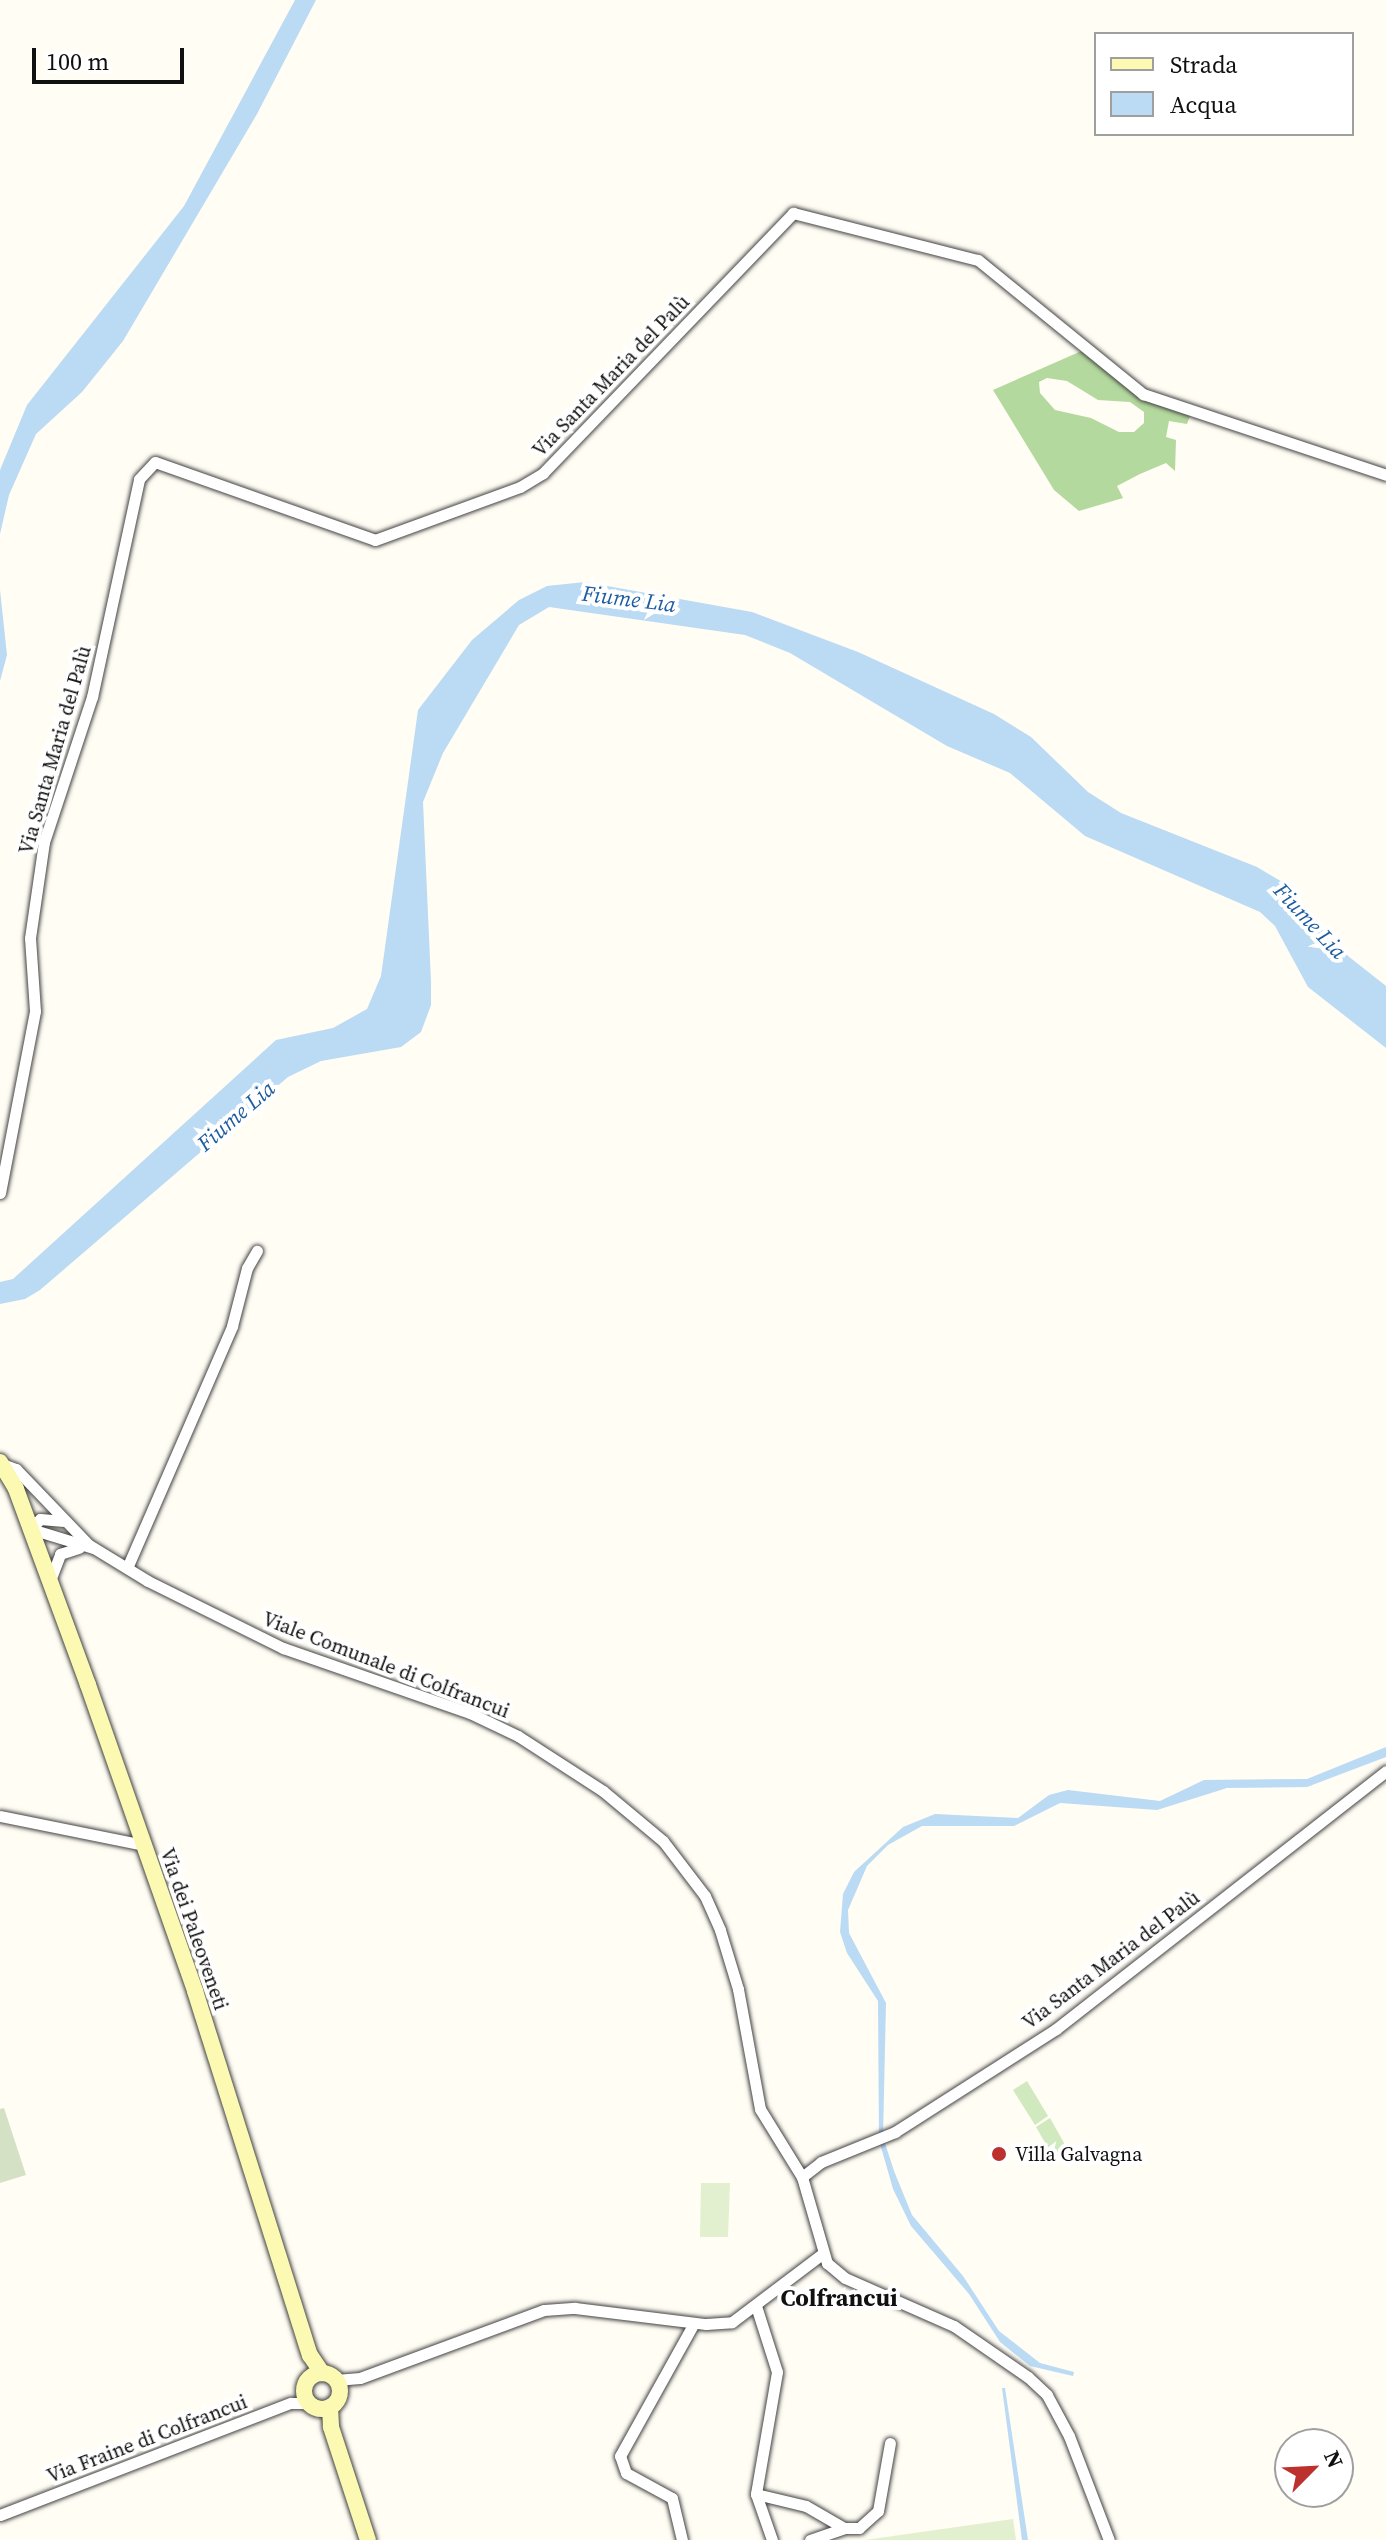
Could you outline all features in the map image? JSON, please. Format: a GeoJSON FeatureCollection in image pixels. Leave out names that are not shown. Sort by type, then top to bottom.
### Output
{"type":"FeatureCollection","features":[{"type":"Feature","properties":{"kind":"main road","name":"Via dei Paleoveneti"},"geometry":{"type":"LineString","coordinates":[[1,1463],[51,1582],[144,1845],[310,2355],[318,2393],[368,2540]]}},
{"type":"Feature","properties":{"kind":"street","name":"Via Santa Maria del Palù"},"geometry":{"type":"LineString","coordinates":[[0,1193],[35,1011],[30,938],[44,842],[92,697],[139,479],[155,462],[375,540],[520,487],[543,473],[793,213],[978,260],[1143,394],[1386,475]]}},
{"type":"Feature","properties":{"kind":"street"},"geometry":{"type":"LineString","coordinates":[[127,1568],[232,1326],[247,1268],[257,1251]]}},
{"type":"Feature","properties":{"kind":"street","name":"Viale Comunale di Colfrancui"},"geometry":{"type":"LineString","coordinates":[[1,1463],[16,1469],[90,1548]]}},
{"type":"Feature","properties":{"kind":"street"},"geometry":{"type":"LineString","coordinates":[[29,1524],[40,1519],[65,1521]]}},
{"type":"Feature","properties":{"kind":"street","name":"Viale Comunale di Colfrancui"},"geometry":{"type":"LineString","coordinates":[[29,1524],[90,1548],[283,1648],[470,1713],[518,1736],[644,1824],[705,1896],[733,1970],[760,2109],[802,2177],[822,2254]]}},
{"type":"Feature","properties":{"kind":"street"},"geometry":{"type":"LineString","coordinates":[[51,1582],[52,1565],[60,1554],[90,1548]]}},
{"type":"Feature","properties":{"kind":"street","name":"Via Santa Maria del Palù"},"geometry":{"type":"LineString","coordinates":[[802,2177],[821,2162],[895,2132],[1056,2029],[1386,1771]]}},
{"type":"Feature","properties":{"kind":"street"},"geometry":{"type":"LineString","coordinates":[[0,1816],[144,1845]]}},
{"type":"Feature","properties":{"kind":"street"},"geometry":{"type":"LineString","coordinates":[[682,2540],[672,2498],[631,2477],[620,2456],[694,2323],[732,2322],[822,2254],[833,2271],[954,2326],[1008,2359],[1038,2386],[1069,2436],[1109,2540]]}},
{"type":"Feature","properties":{"kind":"street"},"geometry":{"type":"LineString","coordinates":[[756,2306],[777,2377],[756,2494],[772,2540]]}},
{"type":"Feature","properties":{"kind":"street","name":"Via Fraine di Colfrancui"},"geometry":{"type":"LineString","coordinates":[[0,2515],[544,2310],[575,2308],[694,2323]]}},
{"type":"Feature","properties":{"kind":"street"},"geometry":{"type":"LineString","coordinates":[[810,2540],[844,2528],[859,2528],[878,2511],[890,2443]]}},
{"type":"Feature","properties":{"kind":"street"},"geometry":{"type":"LineString","coordinates":[[756,2494],[806,2506],[844,2528]]}},
{"type":"Feature","properties":{"kind":"green space"},"geometry":{"type":"Polygon","coordinates":[[[1086,349],[1109,370],[1191,413],[1187,424],[1169,421],[1166,437],[1176,440],[1175,471],[1166,463],[1117,486],[1123,498],[1079,511],[1054,490],[993,390],[1086,349]],[[1047,378],[1039,382],[1040,393],[1055,410],[1091,418],[1119,432],[1134,432],[1144,423],[1144,412],[1130,402],[1098,400],[1067,381],[1047,378]]]}},
{"type":"Feature","properties":{"kind":"green space"},"geometry":{"type":"Polygon","coordinates":[[[1027,2081],[1048,2116],[1035,2125],[1013,2090],[1027,2081]]]}},
{"type":"Feature","properties":{"kind":"green space"},"geometry":{"type":"Polygon","coordinates":[[[4,2108],[26,2175],[0,2183],[0,2109],[4,2108]]]}},
{"type":"Feature","properties":{"kind":"green space"},"geometry":{"type":"Polygon","coordinates":[[[1050,2118],[1068,2150],[1054,2158],[1036,2127],[1050,2118]]]}},
{"type":"Feature","properties":{"kind":"green space"},"geometry":{"type":"Polygon","coordinates":[[[701,2183],[730,2183],[728,2237],[700,2237],[701,2183]]]}},
{"type":"Feature","properties":{"kind":"green space"},"geometry":{"type":"Polygon","coordinates":[[[1013,2519],[1016,2540],[865,2540],[1013,2519]]]}},
{"type":"Feature","properties":{"kind":"water"},"geometry":{"type":"Polygon","coordinates":[[[295,0],[316,0],[257,114],[123,341],[82,392],[36,434],[9,495],[0,534],[0,470],[27,405],[184,206],[295,0]]]}},
{"type":"Feature","properties":{"kind":"water","name":"Fiume Lia"},"geometry":{"type":"Polygon","coordinates":[[[585,582],[752,612],[858,652],[994,714],[1031,737],[1088,792],[1121,813],[1257,867],[1284,883],[1348,956],[1386,986],[1386,1048],[1308,987],[1275,926],[1260,912],[1085,836],[1010,773],[947,746],[790,653],[745,635],[549,607],[519,625],[443,753],[423,802],[431,1005],[421,1032],[401,1047],[321,1061],[288,1077],[40,1290],[25,1299],[0,1304],[0,1282],[13,1279],[276,1040],[333,1028],[367,1009],[381,976],[418,710],[472,640],[519,600],[547,586],[585,582]]]}},
{"type":"Feature","properties":{"kind":"water"},"geometry":{"type":"Polygon","coordinates":[[[0,590],[7,655],[0,681],[0,590]]]}},
{"type":"Feature","properties":{"kind":"water"},"geometry":{"type":"Polygon","coordinates":[[[1386,1747],[1386,1757],[1307,1787],[1227,1788],[1157,1810],[1060,1803],[1014,1826],[922,1826],[888,1845],[867,1866],[848,1910],[849,1933],[886,2003],[883,2137],[894,2171],[912,2215],[963,2276],[999,2331],[1040,2363],[1074,2372],[1073,2376],[1030,2366],[1000,2342],[969,2294],[911,2226],[893,2189],[879,2140],[878,2001],[847,1953],[840,1932],[843,1894],[854,1872],[903,1827],[935,1814],[1018,1818],[1049,1795],[1068,1790],[1160,1801],[1204,1780],[1307,1779],[1386,1747]]]}},
{"type":"Feature","properties":{"kind":"water"},"geometry":{"type":"Polygon","coordinates":[[[1002,2388],[1005,2388],[1028,2540],[1022,2540],[1002,2388]]]}},
{"type":"Feature","properties":{"kind":"place","name":"Villa Galvagna"},"geometry":{"type":"Point","coordinates":[999,2154]}},
{"type":"Feature","properties":{"kind":"district","name":"Colfrancui"},"geometry":{"type":"Point","coordinates":[839,2298]}}]}
